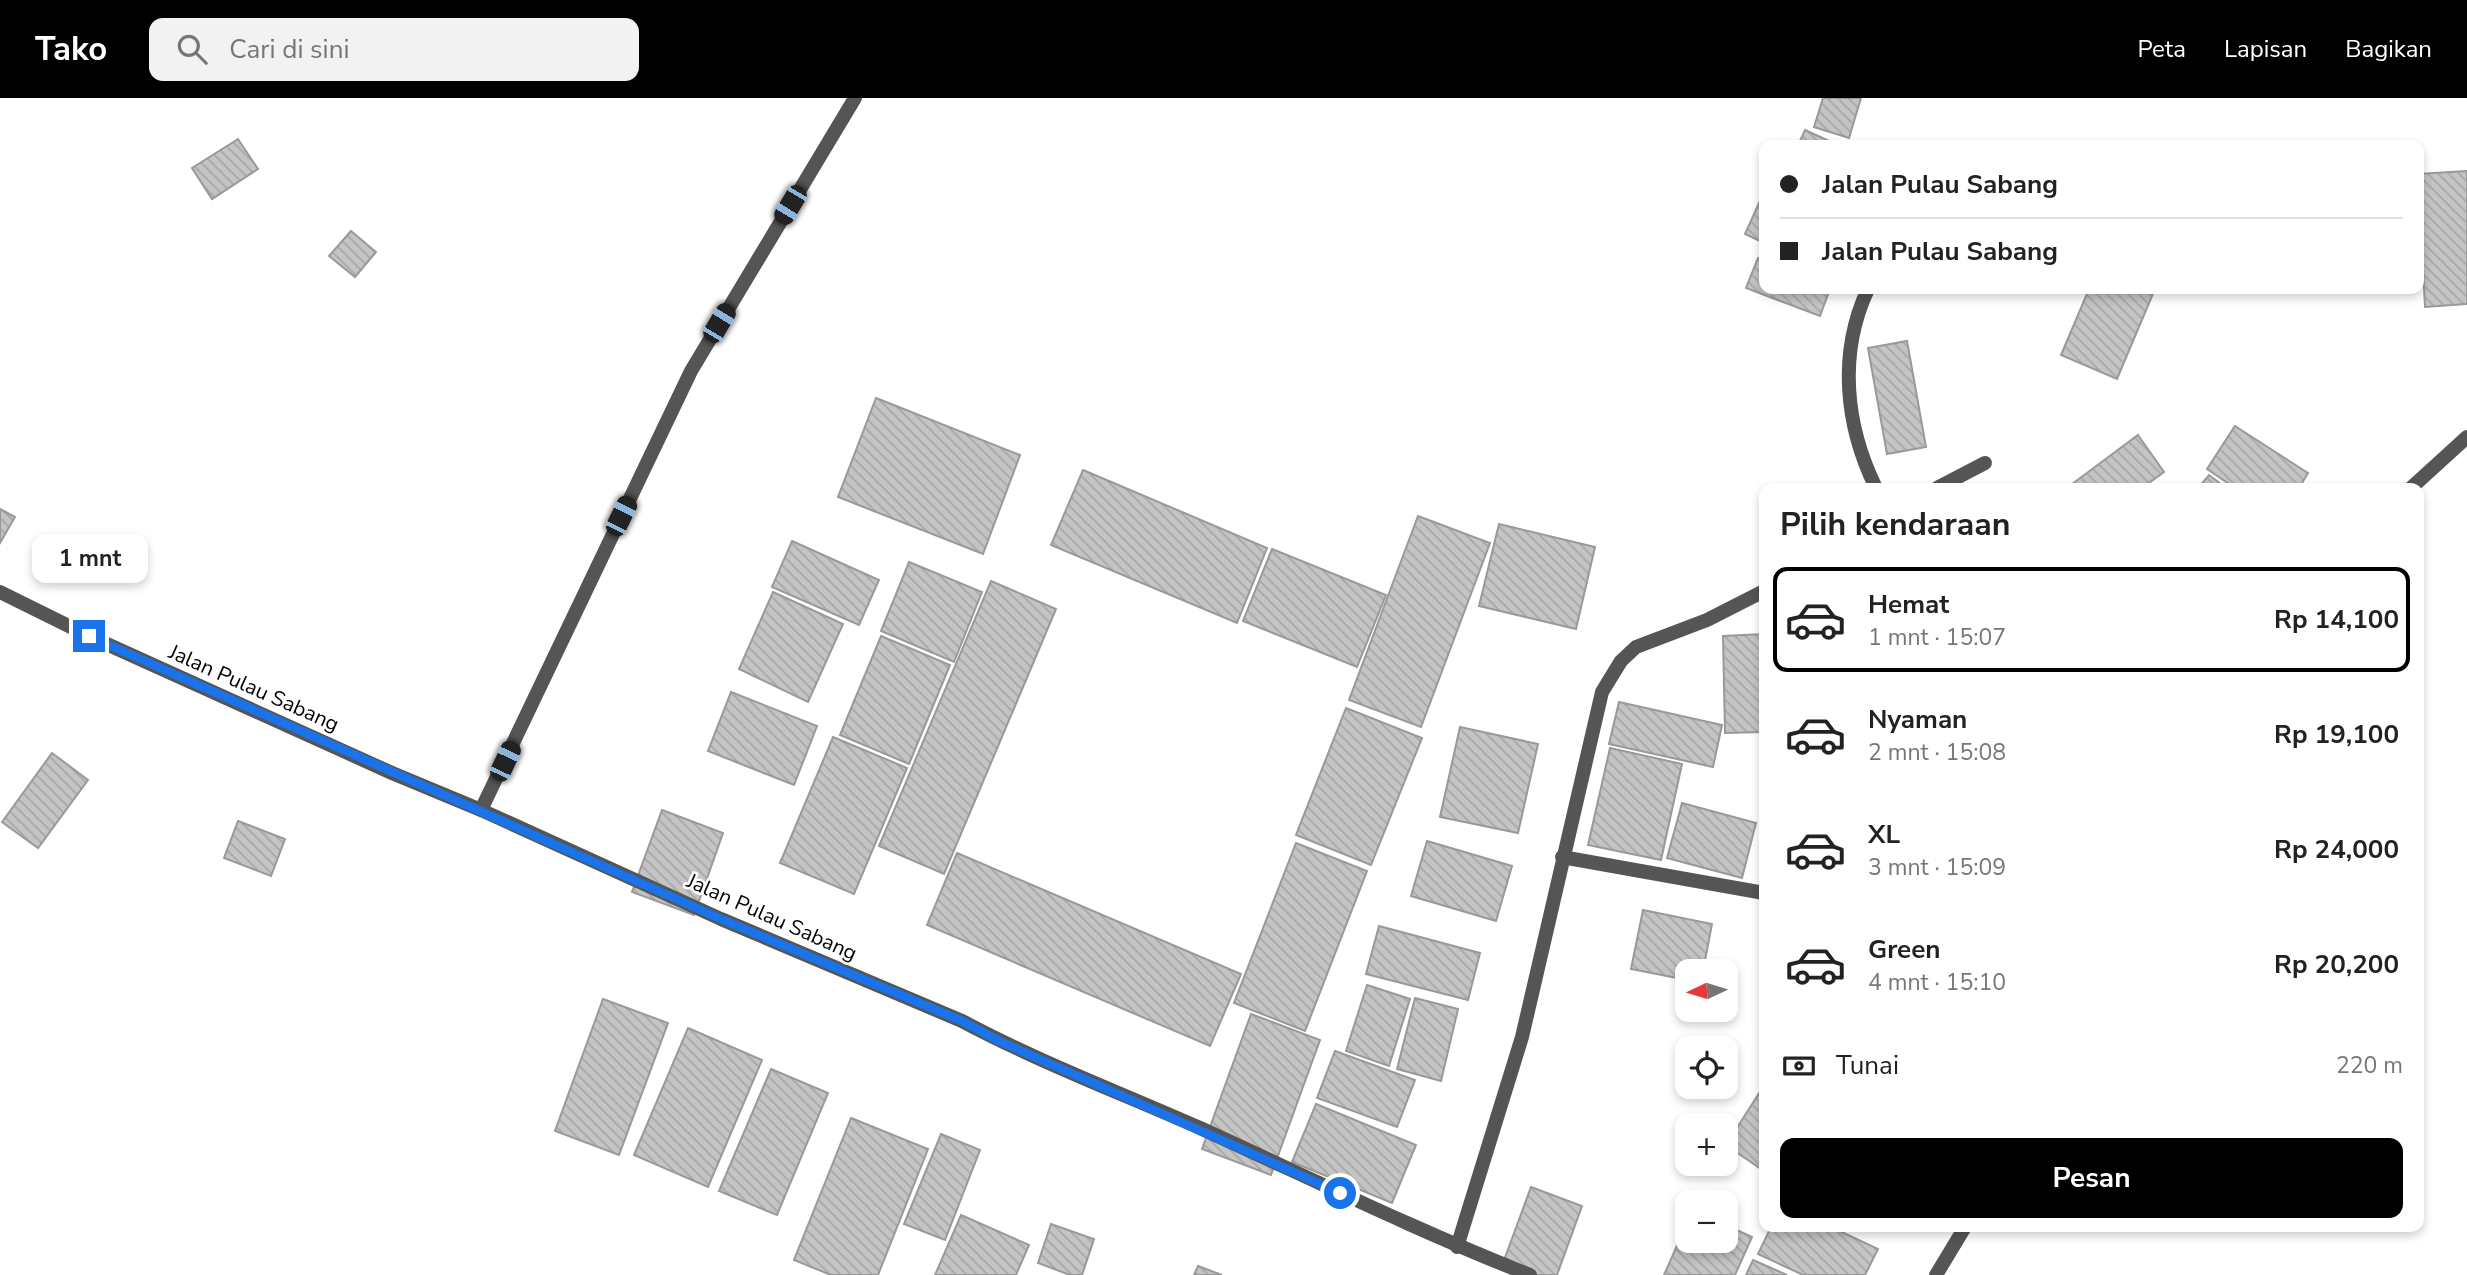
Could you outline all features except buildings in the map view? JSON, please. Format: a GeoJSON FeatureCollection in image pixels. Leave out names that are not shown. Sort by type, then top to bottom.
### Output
{"type":"FeatureCollection","features":[{"type":"Feature","properties":{"kind":"street"},"geometry":{"type":"LineString","coordinates":[[481,810],[691,371],[855,98]]}},
{"type":"Feature","properties":{"kind":"street"},"geometry":{"type":"LineString","coordinates":[[1866,294],[1850,342],[1848,373],[1851,408],[1860,447],[1874,483]]}},
{"type":"Feature","properties":{"kind":"street"},"geometry":{"type":"LineString","coordinates":[[2416,483],[2467,436]]}},
{"type":"Feature","properties":{"kind":"street"},"geometry":{"type":"LineString","coordinates":[[1947,483],[1985,463]]}},
{"type":"Feature","properties":{"kind":"street","name":"Jalan Pulau Sabang"},"geometry":{"type":"LineString","coordinates":[[0,592],[102,642],[392,773],[481,810],[721,919],[962,1021],[999,1041],[1199,1128],[1457,1247],[1530,1275]]}},
{"type":"Feature","properties":{"kind":"street"},"geometry":{"type":"LineString","coordinates":[[1457,1247],[1522,1037],[1602,692],[1621,661],[1636,647],[1707,620],[1759,594]]}},
{"type":"Feature","properties":{"kind":"street"},"geometry":{"type":"LineString","coordinates":[[1562,857],[1759,893]]}},
{"type":"Feature","properties":{"kind":"street"},"geometry":{"type":"LineString","coordinates":[[1936,1275],[1962,1232]]}},
{"type":"Feature","properties":{"kind":"route"},"geometry":{"type":"LineString","coordinates":[[89,636],[721,919],[962,1021],[999,1041],[1340,1193]]}}]}
